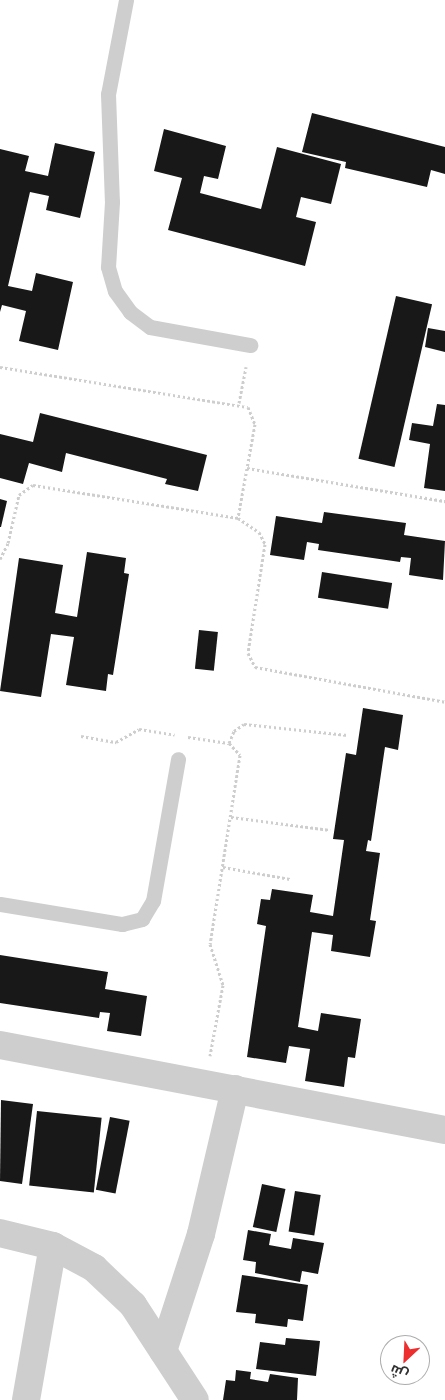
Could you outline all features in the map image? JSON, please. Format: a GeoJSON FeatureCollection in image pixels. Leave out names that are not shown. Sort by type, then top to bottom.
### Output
{"type":"FeatureCollection","features":[{"type":"Feature","properties":{"kind":"street"},"geometry":{"type":"LineString","coordinates":[[0,1045],[445,1130]]}},
{"type":"Feature","properties":{"kind":"street"},"geometry":{"type":"LineString","coordinates":[[162,1351],[201,1234],[235,1089]]}},
{"type":"Feature","properties":{"kind":"street"},"geometry":{"type":"LineString","coordinates":[[0,1233],[53,1246],[94,1268],[133,1305],[195,1400]]}},
{"type":"Feature","properties":{"kind":"street"},"geometry":{"type":"LineString","coordinates":[[26,1400],[53,1246]]}},
{"type":"Feature","properties":{"kind":"lane"},"geometry":{"type":"LineString","coordinates":[[126,0],[108,94],[112,202],[108,267],[115,291],[130,312],[150,327],[250,345]]}},
{"type":"Feature","properties":{"kind":"lane"},"geometry":{"type":"LineString","coordinates":[[0,904],[122,924],[142,919],[153,901],[178,759]]}},
{"type":"Feature","properties":{"kind":"path"},"geometry":{"type":"LineString","coordinates":[[239,404],[250,345]]}},
{"type":"Feature","properties":{"kind":"path"},"geometry":{"type":"LineString","coordinates":[[0,367],[239,404],[254,415],[238,518]]}},
{"type":"Feature","properties":{"kind":"path"},"geometry":{"type":"LineString","coordinates":[[247,468],[445,501]]}},
{"type":"Feature","properties":{"kind":"path"},"geometry":{"type":"LineString","coordinates":[[0,559],[8,543],[20,494],[34,485],[238,518],[258,532],[265,544],[248,653],[254,667],[445,702]]}},
{"type":"Feature","properties":{"kind":"path"},"geometry":{"type":"LineString","coordinates":[[229,743],[234,731],[244,724],[347,735]]}},
{"type":"Feature","properties":{"kind":"path"},"geometry":{"type":"LineString","coordinates":[[81,736],[116,742],[138,730],[229,743],[240,755],[210,944],[223,985],[205,1084]]}},
{"type":"Feature","properties":{"kind":"path"},"geometry":{"type":"LineString","coordinates":[[231,817],[330,830]]}},
{"type":"Feature","properties":{"kind":"path"},"geometry":{"type":"LineString","coordinates":[[223,867],[290,879]]}},
{"type":"Feature","properties":{"kind":"building"},"geometry":{"type":"Polygon","coordinates":[[[312,113],[445,147],[445,174],[431,170],[427,187],[345,168],[346,162],[302,152],[312,113]]]}},
{"type":"Feature","properties":{"kind":"building"},"geometry":{"type":"Polygon","coordinates":[[[164,129],[226,146],[218,179],[204,176],[200,193],[261,209],[277,147],[341,164],[331,204],[301,197],[296,217],[316,222],[305,266],[168,230],[182,178],[154,171],[164,129]]]}},
{"type":"Feature","properties":{"kind":"building"},"geometry":{"type":"Polygon","coordinates":[[[55,143],[95,152],[80,218],[46,210],[49,196],[30,192],[8,286],[32,291],[36,273],[73,282],[58,350],[19,341],[26,311],[2,305],[0,312],[0,149],[29,156],[25,171],[48,176],[55,143]]]}},
{"type":"Feature","properties":{"kind":"building"},"geometry":{"type":"Polygon","coordinates":[[[396,296],[432,304],[394,467],[358,459],[396,296]]]}},
{"type":"Feature","properties":{"kind":"building"},"geometry":{"type":"Polygon","coordinates":[[[428,328],[445,331],[445,352],[425,347],[428,328]]]}},
{"type":"Feature","properties":{"kind":"building"},"geometry":{"type":"Polygon","coordinates":[[[437,404],[445,405],[445,491],[424,488],[430,444],[409,440],[412,423],[433,426],[437,404]]]}},
{"type":"Feature","properties":{"kind":"building"},"geometry":{"type":"Polygon","coordinates":[[[40,413],[207,455],[198,491],[165,484],[167,479],[66,453],[62,472],[29,463],[23,484],[0,478],[0,434],[33,442],[40,413]]]}},
{"type":"Feature","properties":{"kind":"building"},"geometry":{"type":"Polygon","coordinates":[[[0,499],[7,501],[1,527],[0,527],[0,499]]]}},
{"type":"Feature","properties":{"kind":"building"},"geometry":{"type":"Polygon","coordinates":[[[324,512],[406,523],[404,535],[445,541],[443,580],[409,575],[411,558],[401,557],[400,562],[318,550],[319,544],[307,542],[304,560],[270,555],[276,516],[322,523],[324,512]]]}},
{"type":"Feature","properties":{"kind":"building"},"geometry":{"type":"Polygon","coordinates":[[[87,552],[126,558],[124,573],[129,574],[113,675],[108,674],[106,691],[66,685],[74,637],[51,634],[41,697],[0,691],[19,558],[63,565],[55,613],[77,617],[87,552]]]}},
{"type":"Feature","properties":{"kind":"building"},"geometry":{"type":"Polygon","coordinates":[[[322,572],[392,583],[388,609],[318,598],[322,572]]]}},
{"type":"Feature","properties":{"kind":"building"},"geometry":{"type":"Polygon","coordinates":[[[199,630],[218,632],[214,671],[195,669],[199,630]]]}},
{"type":"Feature","properties":{"kind":"building"},"geometry":{"type":"Polygon","coordinates":[[[363,708],[403,715],[398,750],[385,747],[371,841],[368,840],[366,851],[380,853],[370,920],[376,921],[370,957],[331,951],[333,935],[312,932],[298,1027],[318,1031],[321,1013],[361,1019],[355,1058],[348,1057],[344,1087],[305,1081],[310,1049],[289,1046],[286,1063],[247,1057],[266,926],[257,924],[261,899],[270,900],[272,889],[313,895],[310,912],[333,916],[344,840],[333,839],[346,753],[356,755],[363,708]]]}},
{"type":"Feature","properties":{"kind":"building"},"geometry":{"type":"Polygon","coordinates":[[[0,955],[108,972],[105,989],[147,996],[141,1036],[107,1031],[110,1013],[100,1012],[99,1018],[0,1003],[0,955]]]}},
{"type":"Feature","properties":{"kind":"building"},"geometry":{"type":"Polygon","coordinates":[[[1,1100],[33,1104],[22,1184],[0,1181],[1,1100]]]}},
{"type":"Feature","properties":{"kind":"building"},"geometry":{"type":"Polygon","coordinates":[[[37,1111],[102,1118],[94,1192],[29,1186],[37,1111]]]}},
{"type":"Feature","properties":{"kind":"building"},"geometry":{"type":"Polygon","coordinates":[[[110,1117],[130,1121],[116,1193],[96,1190],[110,1117]]]}},
{"type":"Feature","properties":{"kind":"building"},"geometry":{"type":"Polygon","coordinates":[[[262,1184],[285,1189],[276,1232],[253,1227],[262,1184]]]}},
{"type":"Feature","properties":{"kind":"building"},"geometry":{"type":"Polygon","coordinates":[[[295,1191],[321,1195],[314,1236],[289,1231],[295,1191]]]}},
{"type":"Feature","properties":{"kind":"building"},"geometry":{"type":"Polygon","coordinates":[[[248,1230],[271,1234],[269,1245],[291,1249],[293,1238],[324,1243],[318,1274],[302,1271],[300,1282],[255,1273],[256,1262],[243,1260],[248,1230]]]}},
{"type":"Feature","properties":{"kind":"building"},"geometry":{"type":"Polygon","coordinates":[[[242,1275],[308,1285],[303,1321],[288,1319],[287,1327],[255,1323],[256,1314],[236,1312],[242,1275]]]}},
{"type":"Feature","properties":{"kind":"building"},"geometry":{"type":"Polygon","coordinates":[[[286,1338],[320,1341],[316,1376],[256,1369],[260,1342],[285,1345],[286,1338]]]}},
{"type":"Feature","properties":{"kind":"building"},"geometry":{"type":"Polygon","coordinates":[[[236,1370],[251,1372],[250,1379],[268,1382],[270,1374],[298,1378],[297,1400],[223,1400],[226,1380],[235,1381],[236,1370]]]}}]}
